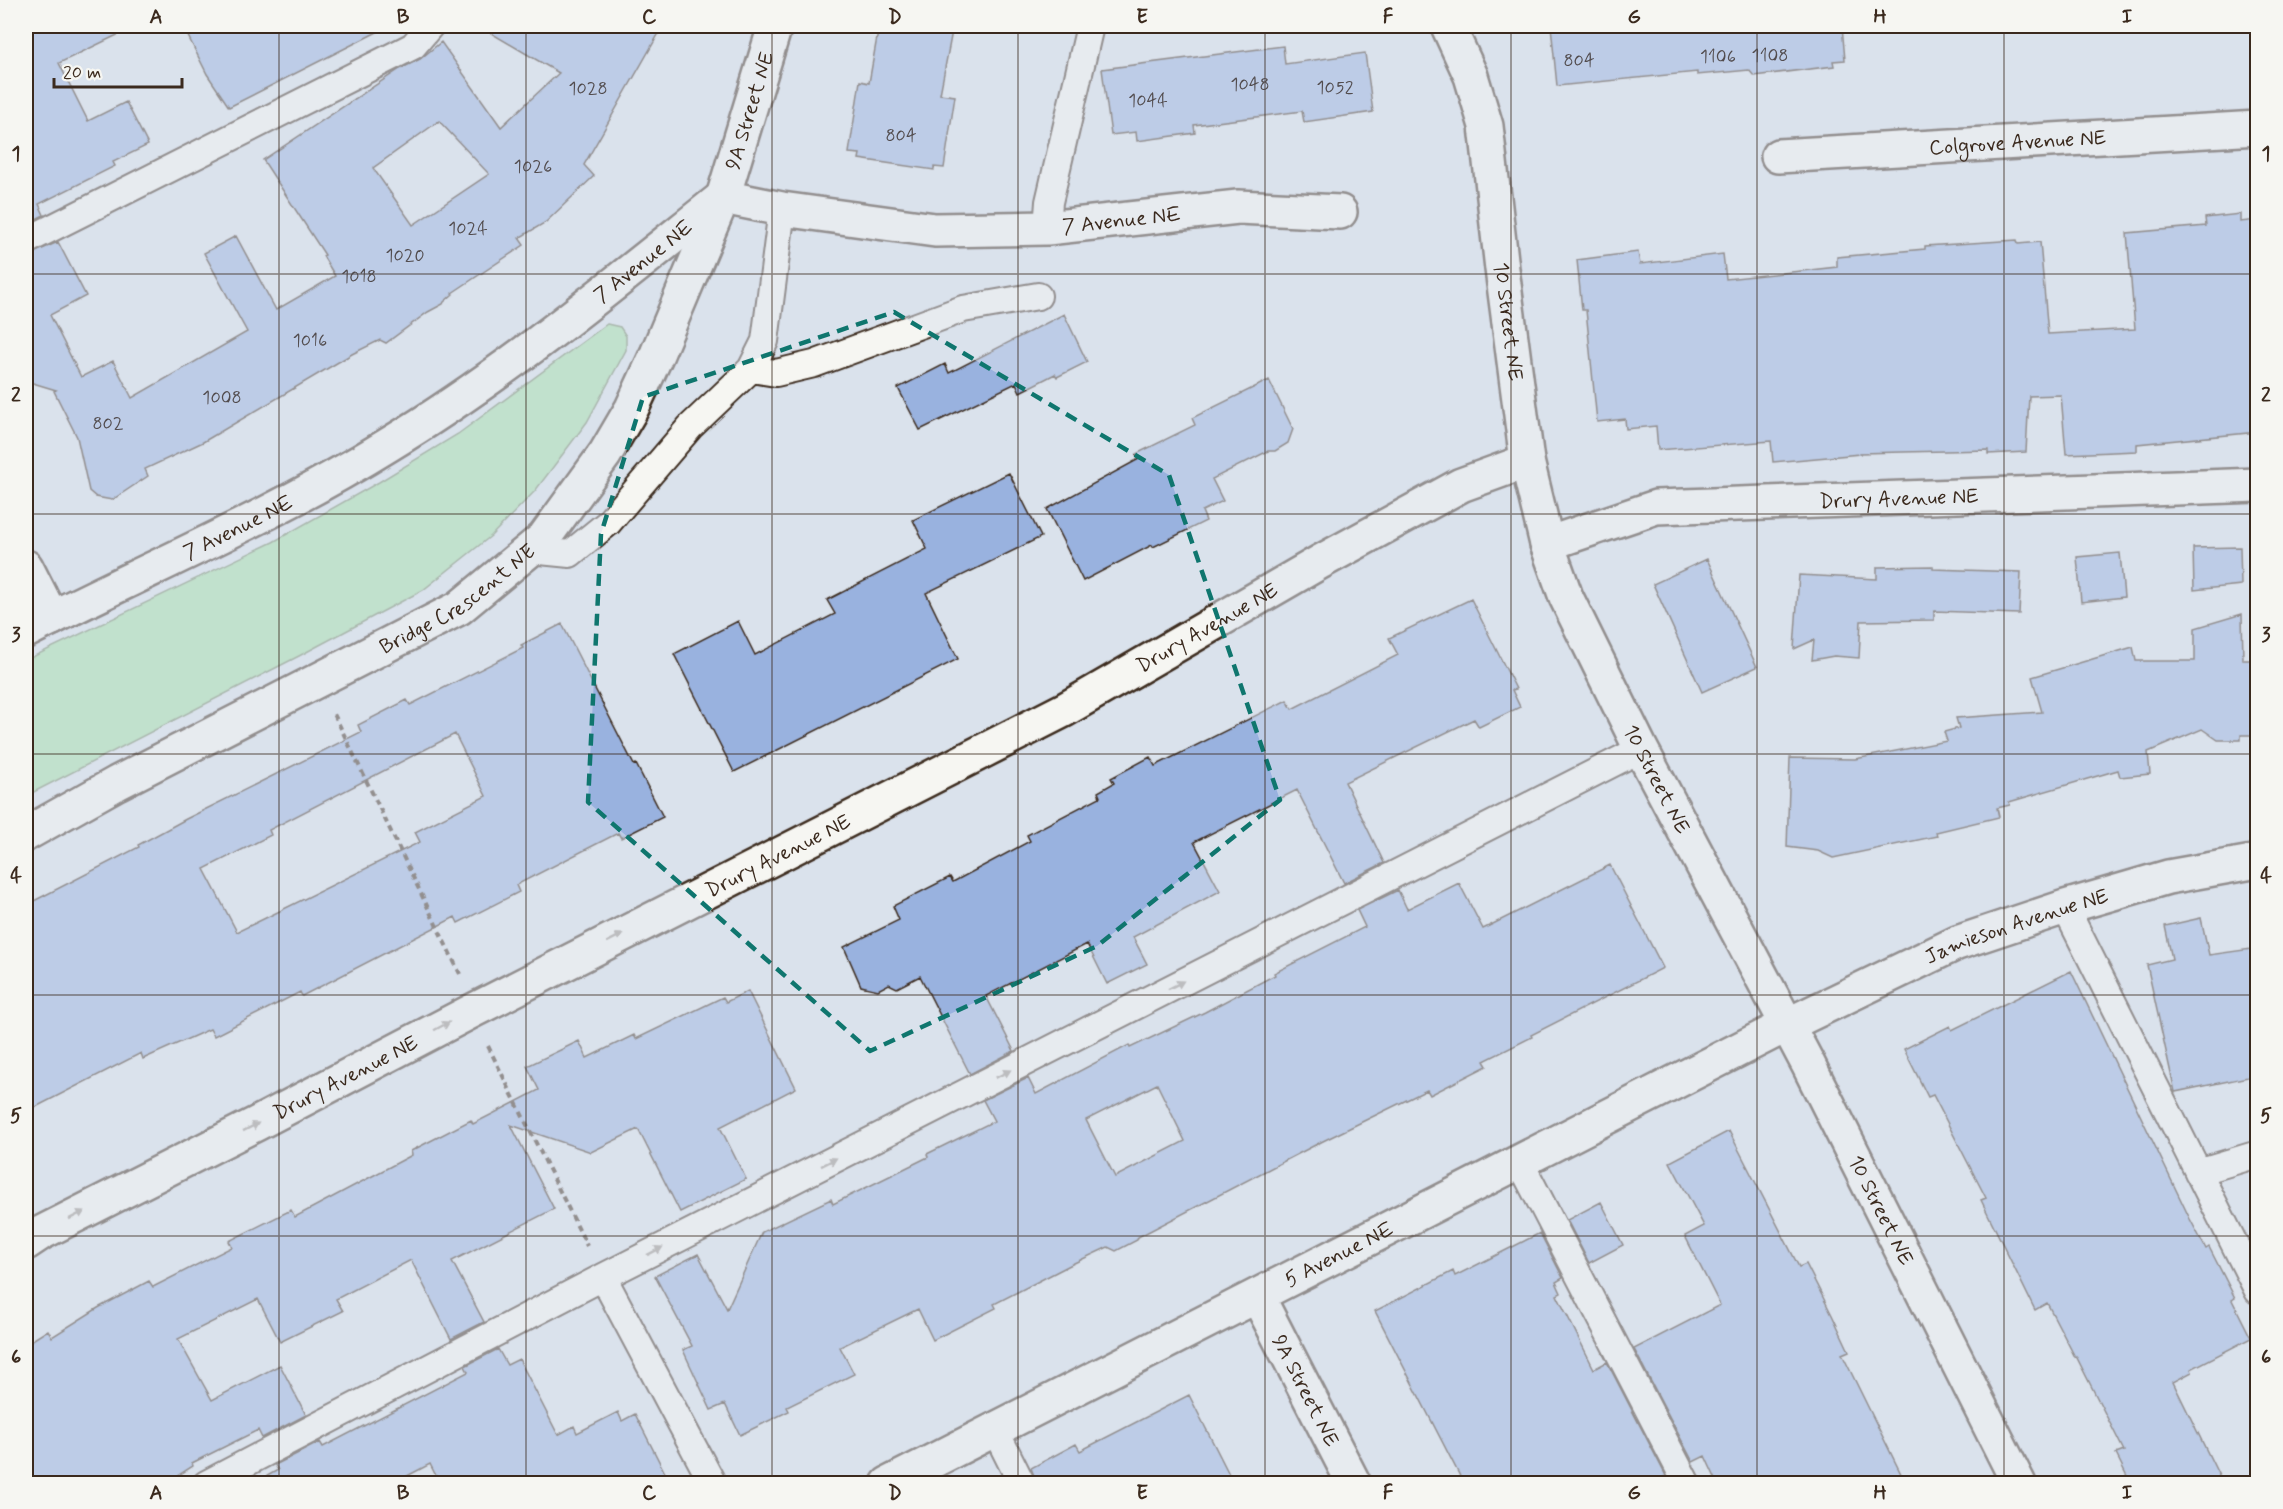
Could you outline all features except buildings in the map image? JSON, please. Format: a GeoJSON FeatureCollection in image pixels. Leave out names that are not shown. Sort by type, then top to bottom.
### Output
{"type":"FeatureCollection","features":[{"type":"Feature","properties":{"kind":"street","name":"9A Street NE"},"geometry":{"type":"LineString","coordinates":[[723,197],[775,26]]}},
{"type":"Feature","properties":{"kind":"street","name":"10 Street NE"},"geometry":{"type":"LineString","coordinates":[[1448,26],[1471,76],[1486,126],[1527,461],[1547,544],[1566,597],[1641,749],[1788,1025],[2019,1484]]}},
{"type":"Feature","properties":{"kind":"street","name":"Colgrove Avenue NE"},"geometry":{"type":"LineString","coordinates":[[1778,156],[2258,128]]}},
{"type":"Feature","properties":{"kind":"street","name":"7 Avenue NE"},"geometry":{"type":"LineString","coordinates":[[38,624],[289,503],[390,444],[486,380],[567,320],[723,197],[782,209],[935,230],[1047,228],[1239,207],[1340,212]]}},
{"type":"Feature","properties":{"kind":"street","name":"Bridge Crescent NE"},"geometry":{"type":"LineString","coordinates":[[26,834],[117,783],[459,608],[544,538],[605,454],[632,408],[723,197]]}},
{"type":"Feature","properties":{"kind":"street","name":"Drury Avenue NE"},"geometry":{"type":"LineString","coordinates":[[26,1243],[41,1233],[474,1010],[1064,710],[1320,562],[1461,485],[1527,461]]}},
{"type":"Feature","properties":{"kind":"street","name":"Drury Avenue NE"},"geometry":{"type":"LineString","coordinates":[[1547,544],[1656,507],[2258,485]]}},
{"type":"Feature","properties":{"kind":"street"},"geometry":{"type":"LineString","coordinates":[[26,567],[38,624]]}},
{"type":"Feature","properties":{"kind":"street","name":"Jamieson Avenue NE"},"geometry":{"type":"LineString","coordinates":[[1788,1025],[1957,943],[2168,877],[2258,861]]}},
{"type":"Feature","properties":{"kind":"street","name":"5 Avenue NE"},"geometry":{"type":"LineString","coordinates":[[888,1484],[1788,1025]]}},
{"type":"Feature","properties":{"kind":"street","name":"9A Street NE"},"geometry":{"type":"LineString","coordinates":[[1258,1297],[1354,1484]]}},
{"type":"Feature","properties":{"kind":"lane"},"geometry":{"type":"LineString","coordinates":[[26,241],[413,46],[430,26]]}},
{"type":"Feature","properties":{"kind":"lane"},"geometry":{"type":"LineString","coordinates":[[1047,228],[1049,202],[1090,26]]}},
{"type":"Feature","properties":{"kind":"lane"},"geometry":{"type":"LineString","coordinates":[[530,549],[570,554],[608,523],[690,427],[751,369],[765,341],[782,209]]}},
{"type":"Feature","properties":{"kind":"lane"},"geometry":{"type":"LineString","coordinates":[[751,369],[776,373],[814,364],[963,309],[1038,296]]}},
{"type":"Feature","properties":{"kind":"lane"},"geometry":{"type":"LineString","coordinates":[[206,1484],[603,1277],[1641,749]]}},
{"type":"Feature","properties":{"kind":"lane"},"geometry":{"type":"LineString","coordinates":[[2065,908],[2258,1292]]}},
{"type":"Feature","properties":{"kind":"lane"},"geometry":{"type":"LineString","coordinates":[[2198,1172],[2258,1154]]}},
{"type":"Feature","properties":{"kind":"lane"},"geometry":{"type":"LineString","coordinates":[[1520,1162],[1686,1484]]}},
{"type":"Feature","properties":{"kind":"lane"},"geometry":{"type":"LineString","coordinates":[[603,1277],[713,1484]]}},
{"type":"Feature","properties":{"kind":"lane"},"geometry":{"type":"LineString","coordinates":[[994,1428],[1022,1484]]}},
{"type":"Feature","properties":{"kind":"path"},"geometry":{"type":"LineString","coordinates":[[331,708],[463,980]]}},
{"type":"Feature","properties":{"kind":"path"},"geometry":{"type":"LineString","coordinates":[[486,1042],[603,1277]]}},
{"type":"Feature","properties":{"kind":"highlighted area"},"geometry":{"type":"Polygon","coordinates":[[[894,312],[1169,475],[1280,800],[1097,946],[870,1051],[588,802],[601,534],[643,397],[894,312]]]}},
{"type":"Feature","properties":{"kind":"green space"},"geometry":{"type":"Polygon","coordinates":[[[607,324],[620,327],[626,336],[626,350],[587,422],[535,491],[491,536],[423,590],[26,796],[26,660],[273,542],[379,482],[458,434],[607,324]]]}}]}
